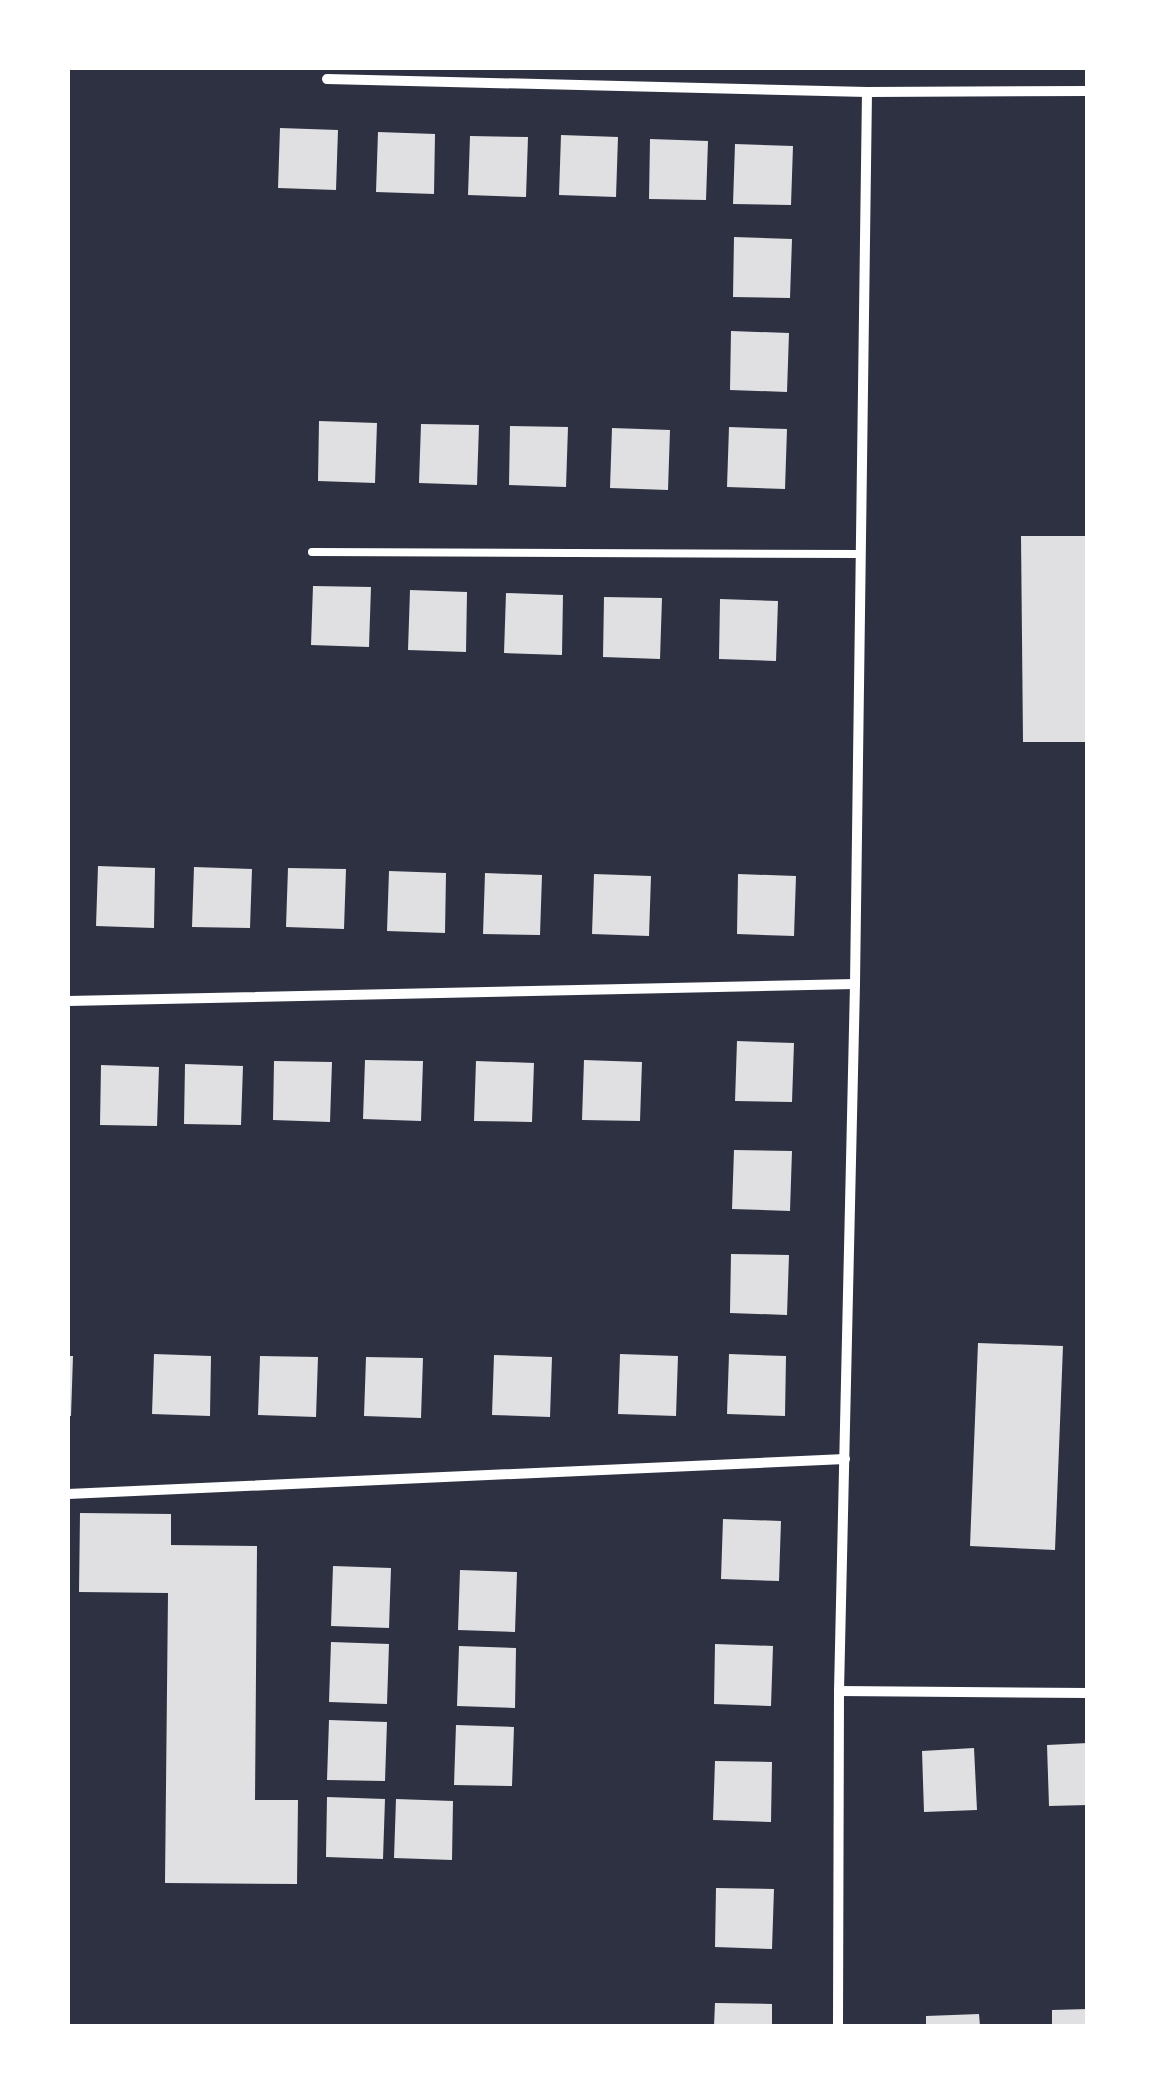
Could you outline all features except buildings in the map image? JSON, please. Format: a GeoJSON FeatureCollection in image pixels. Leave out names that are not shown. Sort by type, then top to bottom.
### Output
{"type":"FeatureCollection","features":[{"type":"Feature","properties":{"kind":"street"},"geometry":{"type":"LineString","coordinates":[[434,68],[434,81]]}},
{"type":"Feature","properties":{"kind":"street"},"geometry":{"type":"LineString","coordinates":[[327,79],[868,92],[1088,91]]}},
{"type":"Feature","properties":{"kind":"street"},"geometry":{"type":"LineString","coordinates":[[838,2026],[839,1690],[855,984],[868,92]]}},
{"type":"Feature","properties":{"kind":"street"},"geometry":{"type":"LineString","coordinates":[[68,1001],[855,984]]}},
{"type":"Feature","properties":{"kind":"street"},"geometry":{"type":"LineString","coordinates":[[68,1494],[845,1459]]}},
{"type":"Feature","properties":{"kind":"street"},"geometry":{"type":"LineString","coordinates":[[839,1690],[1088,1693]]}},
{"type":"Feature","properties":{"kind":"lane"},"geometry":{"type":"LineString","coordinates":[[312,552],[861,554]]}}]}
